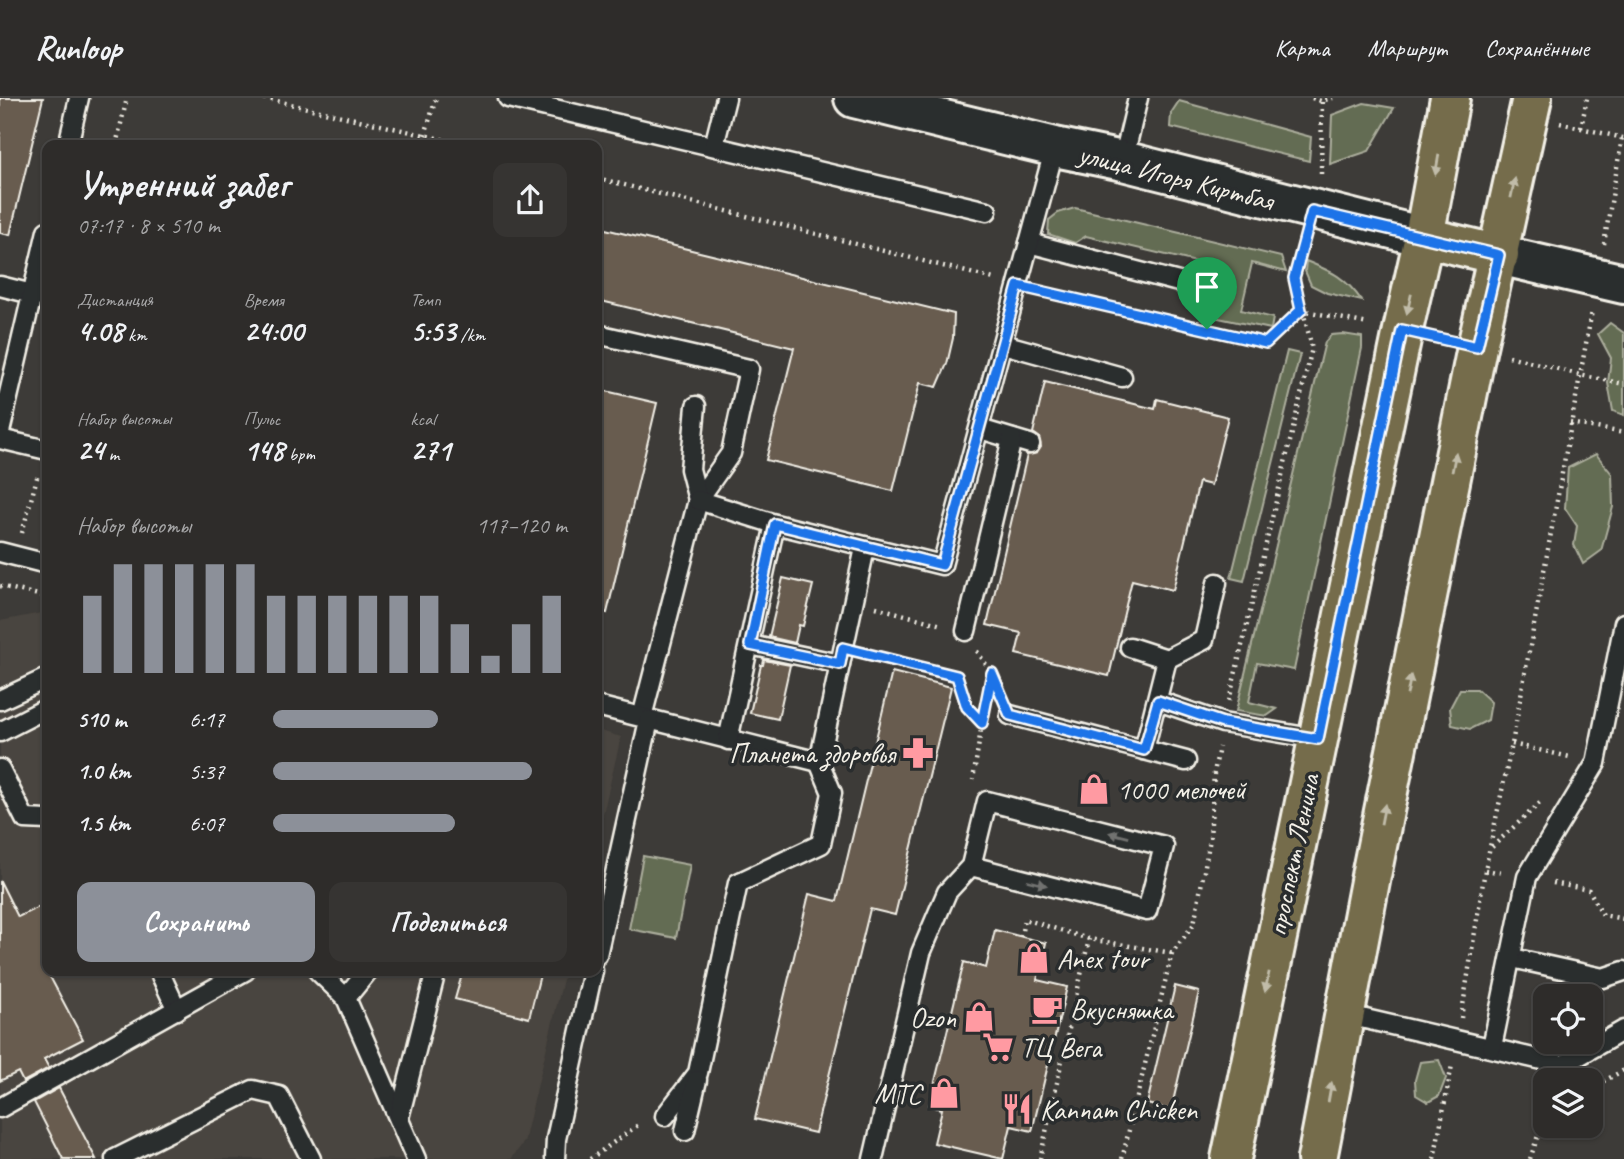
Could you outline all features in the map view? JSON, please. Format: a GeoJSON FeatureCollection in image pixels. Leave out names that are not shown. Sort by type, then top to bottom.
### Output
{"type":"FeatureCollection","features":[{"type":"Feature","properties":{"kind":"main road","name":"улица Игоря Киртбая"},"geometry":{"type":"LineString","coordinates":[[854,98],[946,109],[1055,147],[1123,161],[1312,211],[1499,255]]}},
{"type":"Feature","properties":{"kind":"main road","name":"проспект Ленина"},"geometry":{"type":"LineString","coordinates":[[1231,1159],[1402,330],[1424,237],[1450,98]]}},
{"type":"Feature","properties":{"kind":"main road"},"geometry":{"type":"LineString","coordinates":[[1317,1159],[1477,347],[1532,98]]}},
{"type":"Feature","properties":{"kind":"main road"},"geometry":{"type":"LineString","coordinates":[[1499,255],[1611,281]]}},
{"type":"Feature","properties":{"kind":"lane"},"geometry":{"type":"LineString","coordinates":[[69,140],[79,98]]}},
{"type":"Feature","properties":{"kind":"lane"},"geometry":{"type":"LineString","coordinates":[[508,98],[987,211]]}},
{"type":"Feature","properties":{"kind":"lane"},"geometry":{"type":"LineString","coordinates":[[713,146],[726,98]]}},
{"type":"Feature","properties":{"kind":"lane"},"geometry":{"type":"LineString","coordinates":[[1123,161],[1138,98]]}},
{"type":"Feature","properties":{"kind":"lane"},"geometry":{"type":"LineString","coordinates":[[698,500],[865,548],[942,565],[1055,147]]}},
{"type":"Feature","properties":{"kind":"lane"},"geometry":{"type":"LineString","coordinates":[[1028,243],[1194,286]]}},
{"type":"Feature","properties":{"kind":"lane"},"geometry":{"type":"LineString","coordinates":[[0,432],[3,402],[42,252]]}},
{"type":"Feature","properties":{"kind":"lane"},"geometry":{"type":"LineString","coordinates":[[0,286],[32,294]]}},
{"type":"Feature","properties":{"kind":"lane"},"geometry":{"type":"LineString","coordinates":[[602,335],[749,369],[731,453],[698,500],[645,719],[602,930]]}},
{"type":"Feature","properties":{"kind":"lane"},"geometry":{"type":"LineString","coordinates":[[1003,344],[1122,377]]}},
{"type":"Feature","properties":{"kind":"lane"},"geometry":{"type":"LineString","coordinates":[[696,406],[690,469],[698,500]]}},
{"type":"Feature","properties":{"kind":"lane"},"geometry":{"type":"LineString","coordinates":[[980,429],[1030,444]]}},
{"type":"Feature","properties":{"kind":"lane"},"geometry":{"type":"LineString","coordinates":[[0,439],[42,448]]}},
{"type":"Feature","properties":{"kind":"lane"},"geometry":{"type":"LineString","coordinates":[[966,631],[1012,439]]}},
{"type":"Feature","properties":{"kind":"lane"},"geometry":{"type":"LineString","coordinates":[[727,740],[775,524]]}},
{"type":"Feature","properties":{"kind":"lane"},"geometry":{"type":"LineString","coordinates":[[685,1131],[738,883],[821,844],[832,793],[819,762],[865,548]]}},
{"type":"Feature","properties":{"kind":"lane"},"geometry":{"type":"LineString","coordinates":[[8,554],[42,563]]}},
{"type":"Feature","properties":{"kind":"lane"},"geometry":{"type":"LineString","coordinates":[[1130,647],[1167,659],[1204,640],[1217,583]]}},
{"type":"Feature","properties":{"kind":"lane"},"geometry":{"type":"LineString","coordinates":[[1492,1047],[1527,877],[1596,762],[1624,623]]}},
{"type":"Feature","properties":{"kind":"lane"},"geometry":{"type":"LineString","coordinates":[[750,645],[841,656]]}},
{"type":"Feature","properties":{"kind":"lane"},"geometry":{"type":"LineString","coordinates":[[1144,750],[1167,659]]}},
{"type":"Feature","properties":{"kind":"lane"},"geometry":{"type":"LineString","coordinates":[[0,700],[42,680]]}},
{"type":"Feature","properties":{"kind":"lane"},"geometry":{"type":"LineString","coordinates":[[1158,701],[1223,723],[1318,739]]}},
{"type":"Feature","properties":{"kind":"lane"},"geometry":{"type":"LineString","coordinates":[[602,707],[819,762]]}},
{"type":"Feature","properties":{"kind":"lane"},"geometry":{"type":"LineString","coordinates":[[0,732],[42,711]]}},
{"type":"Feature","properties":{"kind":"lane"},"geometry":{"type":"LineString","coordinates":[[1010,715],[1186,761]]}},
{"type":"Feature","properties":{"kind":"lane"},"geometry":{"type":"LineString","coordinates":[[0,769],[24,819],[42,820]]}},
{"type":"Feature","properties":{"kind":"lane"},"geometry":{"type":"LineString","coordinates":[[873,1159],[920,953],[947,892],[971,866],[988,801],[1164,846],[1147,911],[971,866]]}},
{"type":"Feature","properties":{"kind":"lane"},"geometry":{"type":"LineString","coordinates":[[1512,958],[1603,978],[1624,971]]}},
{"type":"Feature","properties":{"kind":"lane"},"geometry":{"type":"LineString","coordinates":[[161,976],[177,1010]]}},
{"type":"Feature","properties":{"kind":"lane"},"geometry":{"type":"LineString","coordinates":[[0,1108],[236,976]]}},
{"type":"Feature","properties":{"kind":"lane"},"geometry":{"type":"LineString","coordinates":[[323,976],[346,998],[416,1159]]}},
{"type":"Feature","properties":{"kind":"lane"},"geometry":{"type":"LineString","coordinates":[[346,998],[364,976]]}},
{"type":"Feature","properties":{"kind":"lane"},"geometry":{"type":"LineString","coordinates":[[398,1118],[435,976]]}},
{"type":"Feature","properties":{"kind":"lane"},"geometry":{"type":"LineString","coordinates":[[555,1159],[555,1139],[592,976]]}},
{"type":"Feature","properties":{"kind":"lane"},"geometry":{"type":"LineString","coordinates":[[1344,1014],[1563,1065],[1624,1030]]}},
{"type":"Feature","properties":{"kind":"lane"},"geometry":{"type":"LineString","coordinates":[[665,1116],[698,1073]]}},
{"type":"Feature","properties":{"kind":"lane"},"geometry":{"type":"LineString","coordinates":[[115,1159],[253,1090],[279,1096],[311,1159]]}},
{"type":"Feature","properties":{"kind":"path"},"geometry":{"type":"LineString","coordinates":[[117,140],[127,98]]}},
{"type":"Feature","properties":{"kind":"path"},"geometry":{"type":"LineString","coordinates":[[264,98],[446,140]]}},
{"type":"Feature","properties":{"kind":"path"},"geometry":{"type":"LineString","coordinates":[[425,135],[436,98]]}},
{"type":"Feature","properties":{"kind":"path"},"geometry":{"type":"LineString","coordinates":[[1312,98],[1333,98]]}},
{"type":"Feature","properties":{"kind":"path"},"geometry":{"type":"LineString","coordinates":[[1581,128],[1587,98]]}},
{"type":"Feature","properties":{"kind":"path"},"geometry":{"type":"LineString","coordinates":[[1122,1159],[1172,953],[1194,924],[1210,839],[1214,774],[1223,723],[1312,348],[1294,278],[1323,167],[1322,100]]}},
{"type":"Feature","properties":{"kind":"path"},"geometry":{"type":"LineString","coordinates":[[1434,1159],[1485,870],[1512,744],[1570,423],[1580,375],[1611,281],[1622,138]]}},
{"type":"Feature","properties":{"kind":"path"},"geometry":{"type":"LineString","coordinates":[[602,179],[1018,286],[1266,343],[1301,310]]}},
{"type":"Feature","properties":{"kind":"path"},"geometry":{"type":"LineString","coordinates":[[1301,310],[1402,330]]}},
{"type":"Feature","properties":{"kind":"path"},"geometry":{"type":"LineString","coordinates":[[1477,347],[1624,384]]}},
{"type":"Feature","properties":{"kind":"path"},"geometry":{"type":"LineString","coordinates":[[1570,423],[1624,433]]}},
{"type":"Feature","properties":{"kind":"path"},"geometry":{"type":"LineString","coordinates":[[10,589],[8,554],[42,460]]}},
{"type":"Feature","properties":{"kind":"path"},"geometry":{"type":"LineString","coordinates":[[0,586],[42,596]]}},
{"type":"Feature","properties":{"kind":"path"},"geometry":{"type":"LineString","coordinates":[[853,601],[966,631],[992,673],[1010,715]]}},
{"type":"Feature","properties":{"kind":"path"},"geometry":{"type":"LineString","coordinates":[[841,656],[957,676],[967,707],[982,723]]}},
{"type":"Feature","properties":{"kind":"path"},"geometry":{"type":"LineString","coordinates":[[984,817],[972,786],[992,673]]}},
{"type":"Feature","properties":{"kind":"path"},"geometry":{"type":"LineString","coordinates":[[1512,744],[1596,762]]}},
{"type":"Feature","properties":{"kind":"path"},"geometry":{"type":"LineString","coordinates":[[1491,848],[1551,792]]}},
{"type":"Feature","properties":{"kind":"path"},"geometry":{"type":"LineString","coordinates":[[1485,870],[1589,890],[1603,915],[1624,919]]}},
{"type":"Feature","properties":{"kind":"path"},"geometry":{"type":"LineString","coordinates":[[1021,937],[1024,919],[1089,939],[1172,953]]}},
{"type":"Feature","properties":{"kind":"path"},"geometry":{"type":"LineString","coordinates":[[1040,1159],[1089,939]]}},
{"type":"Feature","properties":{"kind":"path"},"geometry":{"type":"LineString","coordinates":[[1603,1081],[1624,1070]]}},
{"type":"Feature","properties":{"kind":"path"},"geometry":{"type":"LineString","coordinates":[[590,1159],[645,1120],[665,1116]]}},
{"type":"Feature","properties":{"kind":"path"},"geometry":{"type":"LineString","coordinates":[[1530,1159],[1537,1138]]}},
{"type":"Feature","properties":{"kind":"shaded area"},"geometry":{"type":"Polygon","coordinates":[[[42,613],[42,976],[564,976],[524,1142],[511,1159],[0,1159],[0,621],[42,613]]]}},
{"type":"Feature","properties":{"kind":"shaded area"},"geometry":{"type":"Polygon","coordinates":[[[602,731],[621,737],[602,818],[602,731]]]}},
{"type":"Feature","properties":{"kind":"green space"},"geometry":{"type":"Polygon","coordinates":[[[1179,101],[1311,137],[1309,161],[1170,127],[1171,113],[1179,101]]]}},
{"type":"Feature","properties":{"kind":"green space"},"geometry":{"type":"Polygon","coordinates":[[[1364,103],[1394,108],[1369,151],[1330,164],[1332,115],[1364,103]]]}},
{"type":"Feature","properties":{"kind":"green space"},"geometry":{"type":"Polygon","coordinates":[[[1075,208],[1281,257],[1286,272],[1252,263],[1241,310],[1273,318],[1271,329],[1204,315],[1213,266],[1086,236],[1075,243],[1048,234],[1049,220],[1058,213],[1075,208]]]}},
{"type":"Feature","properties":{"kind":"green space"},"geometry":{"type":"Polygon","coordinates":[[[1306,261],[1338,276],[1362,301],[1327,293],[1311,285],[1305,271],[1306,261]]]}},
{"type":"Feature","properties":{"kind":"green space"},"geometry":{"type":"Polygon","coordinates":[[[1610,323],[1624,333],[1624,415],[1613,411],[1608,383],[1611,358],[1598,334],[1610,323]]]}},
{"type":"Feature","properties":{"kind":"green space"},"geometry":{"type":"Polygon","coordinates":[[[1331,335],[1362,337],[1362,348],[1294,670],[1257,663],[1249,702],[1277,709],[1267,716],[1236,711],[1325,342],[1331,335]]]}},
{"type":"Feature","properties":{"kind":"green space"},"geometry":{"type":"Polygon","coordinates":[[[1287,351],[1300,354],[1244,581],[1231,578],[1287,351]]]}},
{"type":"Feature","properties":{"kind":"green space"},"geometry":{"type":"Polygon","coordinates":[[[1596,454],[1612,474],[1613,507],[1601,551],[1583,564],[1574,545],[1577,526],[1565,508],[1568,468],[1596,454]]]}},
{"type":"Feature","properties":{"kind":"green space"},"geometry":{"type":"Polygon","coordinates":[[[1460,689],[1477,689],[1491,702],[1488,720],[1470,729],[1452,725],[1450,708],[1460,689]]]}},
{"type":"Feature","properties":{"kind":"green space"},"geometry":{"type":"Polygon","coordinates":[[[643,856],[690,865],[676,938],[629,929],[643,856]]]}},
{"type":"Feature","properties":{"kind":"green space"},"geometry":{"type":"Polygon","coordinates":[[[1439,1060],[1446,1078],[1439,1096],[1428,1102],[1416,1095],[1415,1080],[1420,1062],[1439,1060]]]}},
{"type":"Feature","properties":{"kind":"building"},"geometry":{"type":"Polygon","coordinates":[[[0,98],[43,98],[10,235],[0,233],[0,98]]]}},
{"type":"Feature","properties":{"kind":"building"},"geometry":{"type":"Polygon","coordinates":[[[602,228],[954,314],[953,338],[947,364],[937,387],[920,383],[893,491],[766,460],[794,348],[602,301],[602,228]]]}},
{"type":"Feature","properties":{"kind":"building"},"geometry":{"type":"Polygon","coordinates":[[[1045,382],[1155,409],[1157,399],[1228,417],[1211,485],[1199,482],[1173,590],[1132,580],[1109,676],[1016,654],[1021,633],[987,625],[1027,455],[1037,453],[1041,447],[1039,437],[1033,433],[1045,382]]]}},
{"type":"Feature","properties":{"kind":"building"},"geometry":{"type":"Polygon","coordinates":[[[602,390],[657,403],[607,613],[602,612],[602,390]]]}},
{"type":"Feature","properties":{"kind":"building"},"geometry":{"type":"Polygon","coordinates":[[[783,578],[813,585],[803,626],[799,625],[795,643],[769,637],[783,578]]]}},
{"type":"Feature","properties":{"kind":"building"},"geometry":{"type":"Polygon","coordinates":[[[764,660],[790,665],[778,719],[750,713],[764,660]]]}},
{"type":"Feature","properties":{"kind":"building"},"geometry":{"type":"Polygon","coordinates":[[[892,672],[951,687],[895,915],[870,909],[815,1133],[755,1119],[809,894],[837,901],[892,672]]]}},
{"type":"Feature","properties":{"kind":"building"},"geometry":{"type":"Polygon","coordinates":[[[0,881],[18,917],[42,905],[42,976],[50,976],[83,1039],[44,1059],[49,1068],[23,1082],[18,1072],[0,1081],[0,881]]]}},
{"type":"Feature","properties":{"kind":"building","name":"ТЦ Вега"},"geometry":{"type":"Polygon","coordinates":[[[995,930],[1046,943],[1037,980],[1067,987],[1032,1131],[1011,1126],[1003,1159],[934,1143],[942,1109],[929,1106],[964,962],[986,968],[995,930]]]}},
{"type":"Feature","properties":{"kind":"building"},"geometry":{"type":"Polygon","coordinates":[[[462,976],[540,976],[529,1018],[455,999],[462,976]]]}},
{"type":"Feature","properties":{"kind":"building"},"geometry":{"type":"Polygon","coordinates":[[[1175,986],[1199,992],[1171,1110],[1147,1104],[1175,986]]]}},
{"type":"Feature","properties":{"kind":"building"},"geometry":{"type":"Polygon","coordinates":[[[59,1088],[96,1159],[63,1159],[34,1102],[59,1088]]]}},
{"type":"Feature","properties":{"kind":"place","name":"Планета здоровья"},"geometry":{"type":"Point","coordinates":[918,753]}},
{"type":"Feature","properties":{"kind":"place","name":"1000 мелочей"},"geometry":{"type":"Point","coordinates":[1094,789]}},
{"type":"Feature","properties":{"kind":"place","name":"Anex tour"},"geometry":{"type":"Point","coordinates":[1034,958]}},
{"type":"Feature","properties":{"kind":"place","name":"Вкусняшка"},"geometry":{"type":"Point","coordinates":[1047,1009]}},
{"type":"Feature","properties":{"kind":"place","name":"Ozon"},"geometry":{"type":"Point","coordinates":[979,1017]}},
{"type":"Feature","properties":{"kind":"place","name":"ТЦ Вега"},"geometry":{"type":"Point","coordinates":[998,1047]}},
{"type":"Feature","properties":{"kind":"place","name":"МТС"},"geometry":{"type":"Point","coordinates":[944,1093]}},
{"type":"Feature","properties":{"kind":"place","name":"Kannam Chicken"},"geometry":{"type":"Point","coordinates":[1017,1109]}},
{"type":"Feature","properties":{"kind":"route"},"geometry":{"type":"LineString","coordinates":[[1312,211],[1499,255],[1477,347],[1402,330],[1318,739],[1223,723],[1158,701],[1144,750],[1010,715],[992,673],[982,723],[967,707],[957,676],[843,648],[840,664],[750,645],[775,524],[942,565],[1018,286],[1032,287],[1207,329],[1266,343],[1301,310],[1294,278],[1312,211]]}}]}
